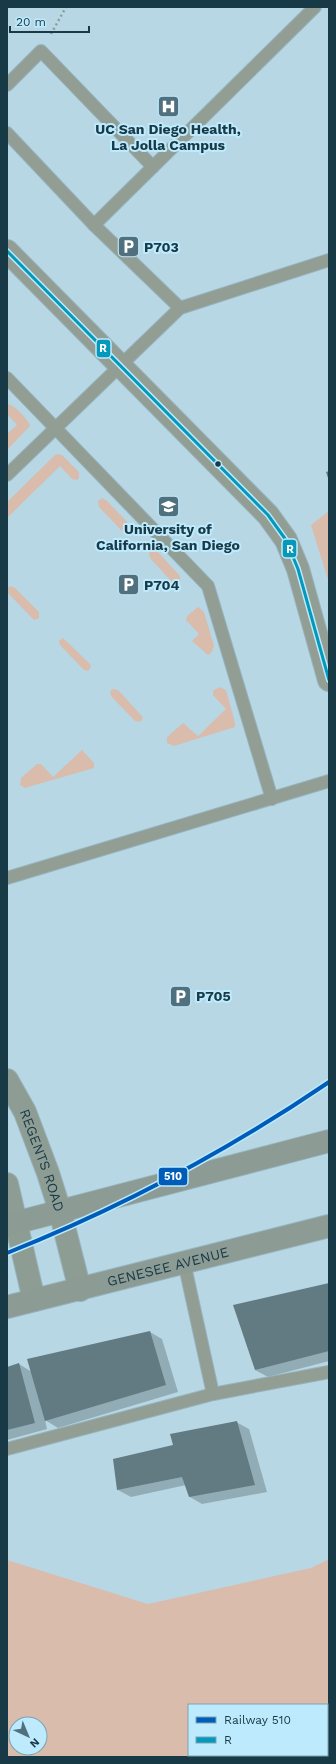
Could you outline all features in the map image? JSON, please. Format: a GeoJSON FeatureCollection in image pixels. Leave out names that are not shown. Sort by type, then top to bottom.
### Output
{"type":"FeatureCollection","features":[{"type":"Feature","properties":{"kind":"main road","name":"REGENTS ROAD"},"geometry":{"type":"LineString","coordinates":[[7,1080],[25,1112],[60,1212],[80,1290]]}},
{"type":"Feature","properties":{"kind":"main road"},"geometry":{"type":"LineString","coordinates":[[11,1224],[329,1141]]}},
{"type":"Feature","properties":{"kind":"main road"},"geometry":{"type":"LineString","coordinates":[[7,1184],[11,1224],[34,1300]]}},
{"type":"Feature","properties":{"kind":"main road","name":"GENESEE AVENUE"},"geometry":{"type":"LineString","coordinates":[[7,1307],[80,1290],[184,1262],[329,1226]]}},
{"type":"Feature","properties":{"kind":"street"},"geometry":{"type":"LineString","coordinates":[[7,251],[268,515],[286,540],[298,569],[329,680]]}},
{"type":"Feature","properties":{"kind":"lane"},"geometry":{"type":"LineString","coordinates":[[94,225],[315,7]]}},
{"type":"Feature","properties":{"kind":"lane"},"geometry":{"type":"LineString","coordinates":[[7,85],[41,51],[153,167]]}},
{"type":"Feature","properties":{"kind":"lane"},"geometry":{"type":"LineString","coordinates":[[7,134],[94,225],[180,308]]}},
{"type":"Feature","properties":{"kind":"lane"},"geometry":{"type":"LineString","coordinates":[[7,475],[180,308],[329,260]]}},
{"type":"Feature","properties":{"kind":"lane"},"geometry":{"type":"LineString","coordinates":[[7,378],[208,586],[272,799]]}},
{"type":"Feature","properties":{"kind":"lane"},"geometry":{"type":"LineString","coordinates":[[7,878],[329,781]]}},
{"type":"Feature","properties":{"kind":"lane"},"geometry":{"type":"LineString","coordinates":[[184,1262],[213,1394]]}},
{"type":"Feature","properties":{"kind":"lane"},"geometry":{"type":"LineString","coordinates":[[7,1449],[213,1394],[329,1372]]}},
{"type":"Feature","properties":{"kind":"path"},"geometry":{"type":"LineString","coordinates":[[41,51],[66,7]]}},
{"type":"Feature","properties":{"kind":"shaded area"},"geometry":{"type":"Polygon","coordinates":[[[7,404],[13,406],[20,412],[30,426],[7,450],[7,434],[17,425],[7,414],[7,404]]]}},
{"type":"Feature","properties":{"kind":"shaded area"},"geometry":{"type":"Polygon","coordinates":[[[56,454],[62,455],[79,472],[79,478],[77,480],[72,479],[60,466],[7,518],[7,502],[56,454]]]}},
{"type":"Feature","properties":{"kind":"shaded area"},"geometry":{"type":"Polygon","coordinates":[[[102,498],[106,500],[129,524],[130,528],[127,532],[122,531],[99,507],[98,501],[102,498]]]}},
{"type":"Feature","properties":{"kind":"shaded area"},"geometry":{"type":"Polygon","coordinates":[[[329,511],[329,583],[311,525],[329,511]]]}},
{"type":"Feature","properties":{"kind":"shaded area"},"geometry":{"type":"Polygon","coordinates":[[[153,550],[157,551],[180,576],[180,582],[175,584],[173,583],[150,558],[149,553],[153,550]]]}},
{"type":"Feature","properties":{"kind":"shaded area"},"geometry":{"type":"Polygon","coordinates":[[[10,586],[15,588],[39,612],[39,618],[34,620],[8,593],[7,589],[10,586]]]}},
{"type":"Feature","properties":{"kind":"shaded area"},"geometry":{"type":"Polygon","coordinates":[[[198,607],[204,612],[214,646],[212,652],[208,655],[192,641],[199,634],[186,620],[187,616],[198,607]]]}},
{"type":"Feature","properties":{"kind":"shaded area"},"geometry":{"type":"Polygon","coordinates":[[[63,638],[90,664],[91,667],[88,671],[84,670],[60,645],[59,641],[63,638]]]}},
{"type":"Feature","properties":{"kind":"shaded area"},"geometry":{"type":"Polygon","coordinates":[[[219,687],[226,690],[235,727],[174,746],[167,743],[167,737],[183,723],[198,736],[226,709],[213,695],[213,691],[219,687]]]}},
{"type":"Feature","properties":{"kind":"shaded area"},"geometry":{"type":"Polygon","coordinates":[[[113,689],[118,690],[141,715],[143,718],[140,722],[135,721],[111,696],[110,691],[113,689]]]}},
{"type":"Feature","properties":{"kind":"shaded area"},"geometry":{"type":"Polygon","coordinates":[[[82,750],[94,763],[94,768],[25,788],[20,785],[21,778],[37,764],[41,764],[53,777],[82,750]]]}},
{"type":"Feature","properties":{"kind":"shaded area"},"geometry":{"type":"Polygon","coordinates":[[[329,1559],[329,1757],[7,1757],[7,1560],[148,1604],[311,1568],[329,1559]]]}},
{"type":"Feature","properties":{"kind":"building"},"geometry":{"type":"Polygon","coordinates":[[[329,471],[329,481],[326,472],[329,471]]]}},
{"type":"Feature","properties":{"kind":"building"},"geometry":{"type":"Polygon","coordinates":[[[329,1283],[329,1351],[255,1370],[233,1305],[329,1283]]]}},
{"type":"Feature","properties":{"kind":"building"},"geometry":{"type":"Polygon","coordinates":[[[150,1331],[166,1385],[45,1421],[27,1359],[150,1331]]]}},
{"type":"Feature","properties":{"kind":"building"},"geometry":{"type":"Polygon","coordinates":[[[19,1363],[35,1423],[7,1430],[7,1367],[19,1363]]]}},
{"type":"Feature","properties":{"kind":"building"},"geometry":{"type":"Polygon","coordinates":[[[237,1421],[255,1485],[189,1497],[182,1477],[117,1490],[113,1459],[173,1445],[170,1434],[237,1421]]]}},
{"type":"Feature","properties":{"kind":"rail line","name":"510"},"geometry":{"type":"LineString","coordinates":[[7,1253],[92,1217],[173,1176],[252,1132],[329,1082]]}},
{"type":"Feature","properties":{"kind":"transit line","name":"R"},"geometry":{"type":"LineString","coordinates":[[7,251],[268,515],[286,540],[298,569],[329,680]]}},
{"type":"Feature","properties":{"kind":"place","name":"UC San Diego Health, La Jolla Campus"},"geometry":{"type":"Point","coordinates":[168,107]}},
{"type":"Feature","properties":{"kind":"place","name":"P703"},"geometry":{"type":"Point","coordinates":[128,247]}},
{"type":"Feature","properties":{"kind":"place","name":"University of California, San Diego"},"geometry":{"type":"Point","coordinates":[168,507]}},
{"type":"Feature","properties":{"kind":"place","name":"P704"},"geometry":{"type":"Point","coordinates":[128,585]}},
{"type":"Feature","properties":{"kind":"place","name":"P705"},"geometry":{"type":"Point","coordinates":[181,996]}}]}
